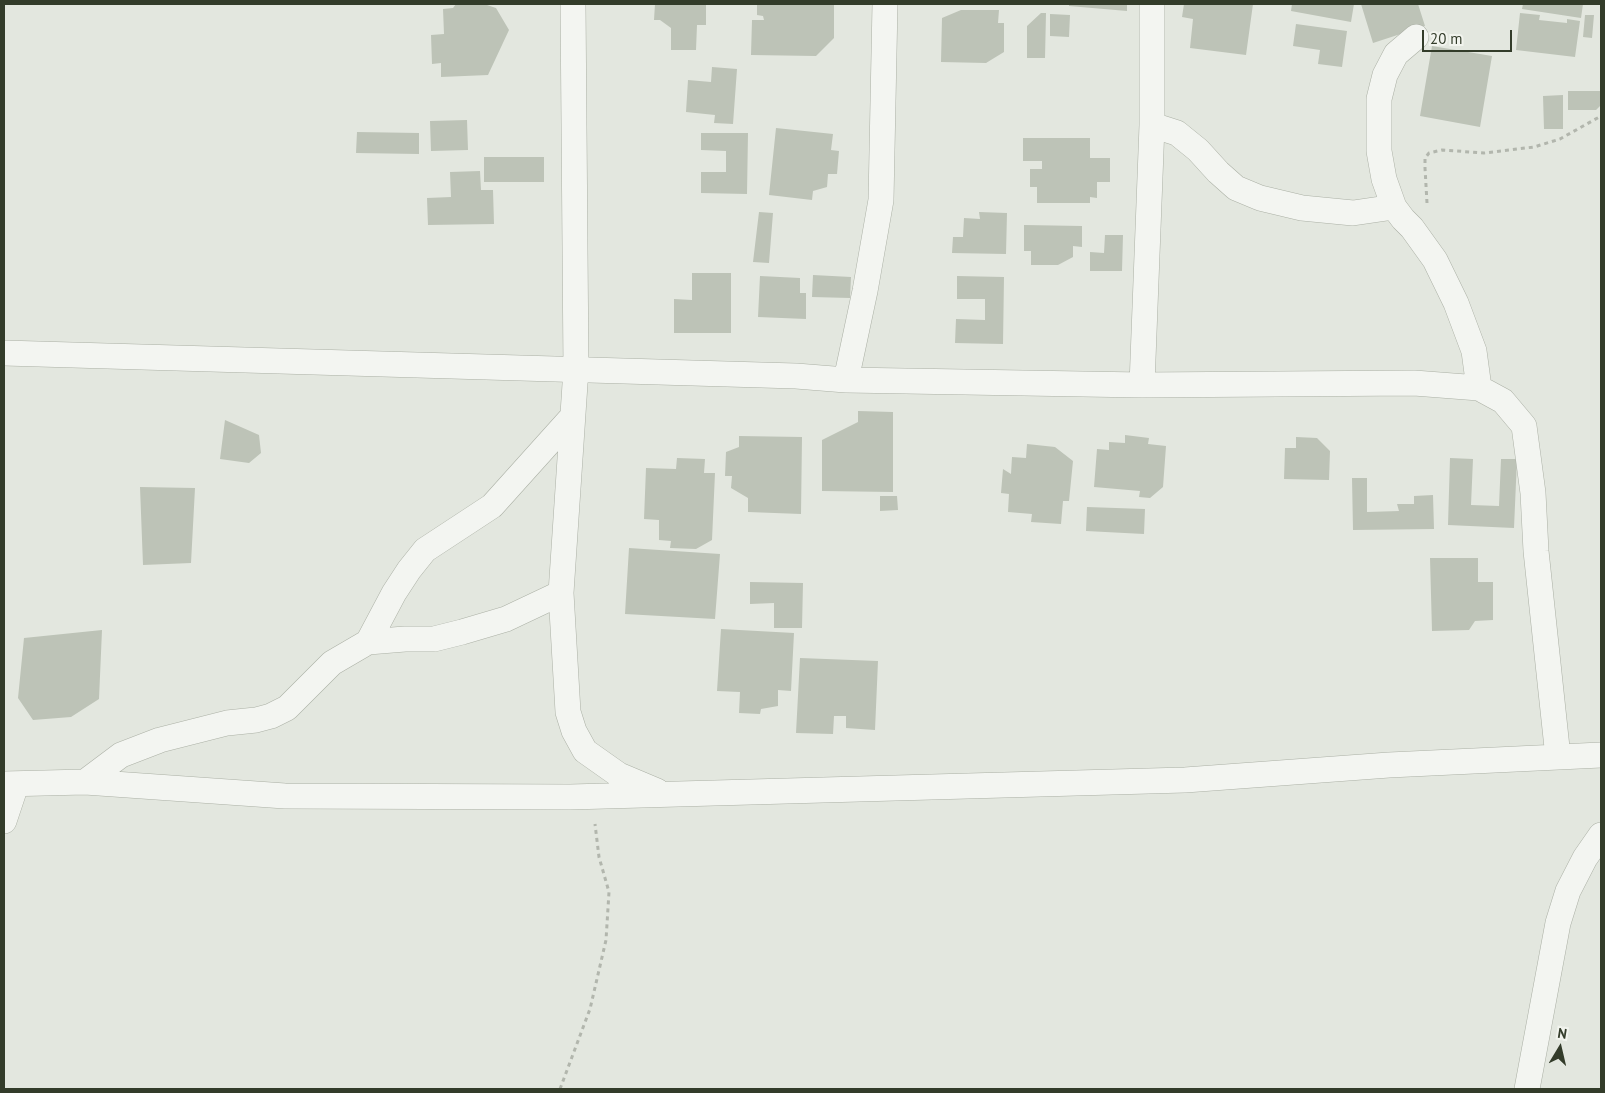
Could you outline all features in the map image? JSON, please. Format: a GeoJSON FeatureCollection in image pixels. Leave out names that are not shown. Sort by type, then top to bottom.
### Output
{"type":"FeatureCollection","features":[{"type":"Feature","properties":{"kind":"street"},"geometry":{"type":"LineString","coordinates":[[573,4],[576,369],[561,593],[568,712],[574,731],[585,751],[619,775],[665,794]]}},
{"type":"Feature","properties":{"kind":"street"},"geometry":{"type":"LineString","coordinates":[[846,380],[865,292],[881,200],[886,4]]}},
{"type":"Feature","properties":{"kind":"street"},"geometry":{"type":"LineString","coordinates":[[1142,385],[1152,125],[1152,4]]}},
{"type":"Feature","properties":{"kind":"street"},"geometry":{"type":"LineString","coordinates":[[1416,37],[1396,54],[1385,75],[1378,99],[1379,151],[1384,179],[1394,207],[1435,260],[1456,303],[1474,351],[1478,388]]}},
{"type":"Feature","properties":{"kind":"street"},"geometry":{"type":"LineString","coordinates":[[1152,125],[1177,133],[1198,150],[1236,188],[1260,198],[1302,208],[1353,213],[1394,207]]}},
{"type":"Feature","properties":{"kind":"street"},"geometry":{"type":"LineString","coordinates":[[4,354],[576,369],[796,376],[846,380],[1142,385],[1414,383],[1478,388],[1504,401],[1524,426],[1534,493],[1536,551],[1558,757]]}},
{"type":"Feature","properties":{"kind":"street"},"geometry":{"type":"LineString","coordinates":[[368,642],[408,570],[425,550],[492,506],[572,417]]}},
{"type":"Feature","properties":{"kind":"street"},"geometry":{"type":"LineString","coordinates":[[84,782],[121,755],[160,740],[226,723],[256,720],[271,716],[288,708],[332,663],[368,642],[405,638],[434,639],[462,632],[506,619],[561,593]]}},
{"type":"Feature","properties":{"kind":"street"},"geometry":{"type":"LineString","coordinates":[[4,821],[10,784],[84,782],[284,796],[433,798],[592,796],[1184,780],[1389,765],[1601,755]]}},
{"type":"Feature","properties":{"kind":"street"},"geometry":{"type":"LineString","coordinates":[[1527,1089],[1558,923],[1568,891],[1585,858],[1601,835]]}},
{"type":"Feature","properties":{"kind":"path"},"geometry":{"type":"LineString","coordinates":[[1428,210],[1425,158],[1429,152],[1442,150],[1484,153],[1534,147],[1560,139],[1601,116]]}},
{"type":"Feature","properties":{"kind":"path"},"geometry":{"type":"LineString","coordinates":[[560,1089],[590,1009],[606,940],[609,892],[599,857],[592,796]]}},
{"type":"Feature","properties":{"kind":"building"},"geometry":{"type":"Polygon","coordinates":[[[456,4],[484,4],[496,8],[509,30],[488,75],[441,77],[441,63],[432,64],[431,35],[444,34],[443,9],[453,8],[456,4]]]}},
{"type":"Feature","properties":{"kind":"building"},"geometry":{"type":"Polygon","coordinates":[[[655,4],[706,4],[706,25],[697,25],[696,50],[671,50],[671,28],[660,20],[654,20],[655,4]]]}},
{"type":"Feature","properties":{"kind":"building"},"geometry":{"type":"Polygon","coordinates":[[[757,4],[834,4],[834,38],[816,56],[751,55],[752,20],[764,20],[763,16],[757,15],[757,4]]]}},
{"type":"Feature","properties":{"kind":"building"},"geometry":{"type":"Polygon","coordinates":[[[1069,4],[1127,4],[1127,11],[1069,6],[1069,4]]]}},
{"type":"Feature","properties":{"kind":"building"},"geometry":{"type":"Polygon","coordinates":[[[1184,4],[1253,4],[1246,55],[1190,48],[1193,19],[1182,17],[1184,4]]]}},
{"type":"Feature","properties":{"kind":"building"},"geometry":{"type":"Polygon","coordinates":[[[1292,4],[1354,4],[1351,22],[1291,11],[1292,4]]]}},
{"type":"Feature","properties":{"kind":"building"},"geometry":{"type":"Polygon","coordinates":[[[1361,4],[1418,4],[1425,26],[1373,43],[1361,4]]]}},
{"type":"Feature","properties":{"kind":"building"},"geometry":{"type":"Polygon","coordinates":[[[1523,4],[1583,4],[1581,18],[1522,9],[1523,4]]]}},
{"type":"Feature","properties":{"kind":"building"},"geometry":{"type":"Polygon","coordinates":[[[961,10],[999,10],[998,23],[1004,23],[1004,52],[986,63],[941,62],[942,18],[961,10]]]}},
{"type":"Feature","properties":{"kind":"building"},"geometry":{"type":"Polygon","coordinates":[[[1041,13],[1046,13],[1045,58],[1027,58],[1027,26],[1041,13]]]}},
{"type":"Feature","properties":{"kind":"building"},"geometry":{"type":"Polygon","coordinates":[[[1520,13],[1540,15],[1539,20],[1567,23],[1567,19],[1580,21],[1575,57],[1516,50],[1520,13]]]}},
{"type":"Feature","properties":{"kind":"building"},"geometry":{"type":"Polygon","coordinates":[[[1050,14],[1070,15],[1069,37],[1050,36],[1050,14]]]}},
{"type":"Feature","properties":{"kind":"building"},"geometry":{"type":"Polygon","coordinates":[[[1585,15],[1594,15],[1592,38],[1583,37],[1585,15]]]}},
{"type":"Feature","properties":{"kind":"building"},"geometry":{"type":"Polygon","coordinates":[[[1296,24],[1347,31],[1342,67],[1318,64],[1320,50],[1293,46],[1296,24]]]}},
{"type":"Feature","properties":{"kind":"building"},"geometry":{"type":"Polygon","coordinates":[[[1432,46],[1492,56],[1480,127],[1420,116],[1432,46]]]}},
{"type":"Feature","properties":{"kind":"building"},"geometry":{"type":"Polygon","coordinates":[[[712,67],[737,69],[733,124],[714,123],[715,115],[686,112],[688,80],[711,82],[712,67]]]}},
{"type":"Feature","properties":{"kind":"building"},"geometry":{"type":"Polygon","coordinates":[[[1568,91],[1601,91],[1601,105],[1596,110],[1568,110],[1568,91]]]}},
{"type":"Feature","properties":{"kind":"building"},"geometry":{"type":"Polygon","coordinates":[[[1563,95],[1563,129],[1544,129],[1543,96],[1563,95]]]}},
{"type":"Feature","properties":{"kind":"building"},"geometry":{"type":"Polygon","coordinates":[[[467,120],[468,150],[431,151],[430,121],[467,120]]]}},
{"type":"Feature","properties":{"kind":"building"},"geometry":{"type":"Polygon","coordinates":[[[776,128],[833,134],[831,150],[839,151],[837,174],[828,174],[827,187],[813,191],[812,200],[769,195],[776,128]]]}},
{"type":"Feature","properties":{"kind":"building"},"geometry":{"type":"Polygon","coordinates":[[[357,132],[419,133],[419,154],[356,153],[357,132]]]}},
{"type":"Feature","properties":{"kind":"building"},"geometry":{"type":"Polygon","coordinates":[[[701,133],[748,133],[747,194],[701,193],[701,172],[726,172],[726,151],[701,150],[701,133]]]}},
{"type":"Feature","properties":{"kind":"building"},"geometry":{"type":"Polygon","coordinates":[[[1023,138],[1090,138],[1090,158],[1110,158],[1110,182],[1097,182],[1097,198],[1090,197],[1090,203],[1037,203],[1037,187],[1030,187],[1030,169],[1042,169],[1042,161],[1023,161],[1023,138]]]}},
{"type":"Feature","properties":{"kind":"building"},"geometry":{"type":"Polygon","coordinates":[[[484,157],[544,157],[544,182],[484,182],[484,157]]]}},
{"type":"Feature","properties":{"kind":"building"},"geometry":{"type":"Polygon","coordinates":[[[480,171],[481,190],[493,190],[494,224],[428,225],[427,198],[451,197],[450,172],[480,171]]]}},
{"type":"Feature","properties":{"kind":"building"},"geometry":{"type":"Polygon","coordinates":[[[759,212],[773,213],[769,263],[753,262],[759,212]]]}},
{"type":"Feature","properties":{"kind":"building"},"geometry":{"type":"Polygon","coordinates":[[[979,212],[1007,213],[1006,254],[952,253],[953,237],[963,237],[964,218],[980,219],[979,212]]]}},
{"type":"Feature","properties":{"kind":"building"},"geometry":{"type":"Polygon","coordinates":[[[1024,225],[1082,226],[1082,247],[1073,246],[1073,257],[1058,265],[1031,265],[1031,251],[1024,251],[1024,225]]]}},
{"type":"Feature","properties":{"kind":"building"},"geometry":{"type":"Polygon","coordinates":[[[1105,235],[1123,235],[1122,271],[1090,271],[1090,252],[1104,253],[1105,235]]]}},
{"type":"Feature","properties":{"kind":"building"},"geometry":{"type":"Polygon","coordinates":[[[692,273],[731,273],[731,333],[674,333],[674,299],[692,300],[692,273]]]}},
{"type":"Feature","properties":{"kind":"building"},"geometry":{"type":"Polygon","coordinates":[[[813,275],[851,277],[850,298],[812,297],[813,275]]]}},
{"type":"Feature","properties":{"kind":"building"},"geometry":{"type":"Polygon","coordinates":[[[760,276],[800,278],[800,293],[806,293],[806,319],[758,317],[760,276]]]}},
{"type":"Feature","properties":{"kind":"building"},"geometry":{"type":"Polygon","coordinates":[[[957,276],[1004,277],[1003,344],[955,343],[956,319],[985,320],[985,299],[957,299],[957,276]]]}},
{"type":"Feature","properties":{"kind":"building"},"geometry":{"type":"Polygon","coordinates":[[[858,411],[893,412],[893,492],[822,491],[822,440],[858,422],[858,411]]]}},
{"type":"Feature","properties":{"kind":"building"},"geometry":{"type":"Polygon","coordinates":[[[225,420],[259,435],[261,453],[249,463],[220,459],[225,420]]]}},
{"type":"Feature","properties":{"kind":"building"},"geometry":{"type":"Polygon","coordinates":[[[1125,435],[1149,438],[1148,444],[1166,446],[1163,487],[1150,498],[1139,497],[1140,491],[1094,487],[1097,449],[1109,450],[1109,442],[1125,443],[1125,435]]]}},
{"type":"Feature","properties":{"kind":"building"},"geometry":{"type":"Polygon","coordinates":[[[739,436],[802,437],[801,514],[748,512],[748,498],[731,488],[732,476],[725,476],[726,452],[739,447],[739,436]]]}},
{"type":"Feature","properties":{"kind":"building"},"geometry":{"type":"Polygon","coordinates":[[[1296,437],[1317,438],[1330,451],[1329,480],[1284,479],[1285,448],[1296,448],[1296,437]]]}},
{"type":"Feature","properties":{"kind":"building"},"geometry":{"type":"Polygon","coordinates":[[[1027,444],[1055,447],[1073,461],[1069,501],[1063,501],[1061,524],[1031,522],[1032,514],[1008,512],[1009,494],[1001,493],[1003,469],[1011,474],[1012,457],[1026,458],[1027,444]]]}},
{"type":"Feature","properties":{"kind":"building"},"geometry":{"type":"Polygon","coordinates":[[[677,458],[705,459],[704,473],[715,473],[712,540],[696,549],[670,548],[671,541],[659,540],[659,520],[644,519],[646,468],[676,469],[677,458]]]}},
{"type":"Feature","properties":{"kind":"building"},"geometry":{"type":"Polygon","coordinates":[[[1450,458],[1473,459],[1471,505],[1499,506],[1501,459],[1517,459],[1514,528],[1448,525],[1450,458]]]}},
{"type":"Feature","properties":{"kind":"building"},"geometry":{"type":"Polygon","coordinates":[[[1352,478],[1367,478],[1367,512],[1399,511],[1397,504],[1414,504],[1414,496],[1433,495],[1434,529],[1353,530],[1352,478]]]}},
{"type":"Feature","properties":{"kind":"building"},"geometry":{"type":"Polygon","coordinates":[[[140,487],[195,488],[191,563],[143,565],[140,487]]]}},
{"type":"Feature","properties":{"kind":"building"},"geometry":{"type":"Polygon","coordinates":[[[880,496],[897,496],[898,510],[880,511],[880,496]]]}},
{"type":"Feature","properties":{"kind":"building"},"geometry":{"type":"Polygon","coordinates":[[[1087,507],[1145,509],[1144,534],[1086,531],[1087,507]]]}},
{"type":"Feature","properties":{"kind":"building"},"geometry":{"type":"Polygon","coordinates":[[[629,548],[720,554],[715,619],[625,614],[629,548]]]}},
{"type":"Feature","properties":{"kind":"building"},"geometry":{"type":"Polygon","coordinates":[[[1430,558],[1478,558],[1478,582],[1493,582],[1493,620],[1475,621],[1469,630],[1432,631],[1430,558]]]}},
{"type":"Feature","properties":{"kind":"building"},"geometry":{"type":"Polygon","coordinates":[[[750,582],[803,583],[802,628],[774,628],[774,603],[750,604],[750,582]]]}},
{"type":"Feature","properties":{"kind":"building"},"geometry":{"type":"Polygon","coordinates":[[[721,629],[794,633],[791,691],[778,690],[778,706],[761,709],[760,714],[739,713],[740,692],[717,691],[721,629]]]}},
{"type":"Feature","properties":{"kind":"building"},"geometry":{"type":"Polygon","coordinates":[[[102,630],[99,699],[71,717],[33,720],[18,698],[24,638],[102,630]]]}},
{"type":"Feature","properties":{"kind":"building"},"geometry":{"type":"Polygon","coordinates":[[[800,658],[878,661],[875,730],[846,728],[846,716],[834,716],[833,734],[796,733],[800,658]]]}}]}
